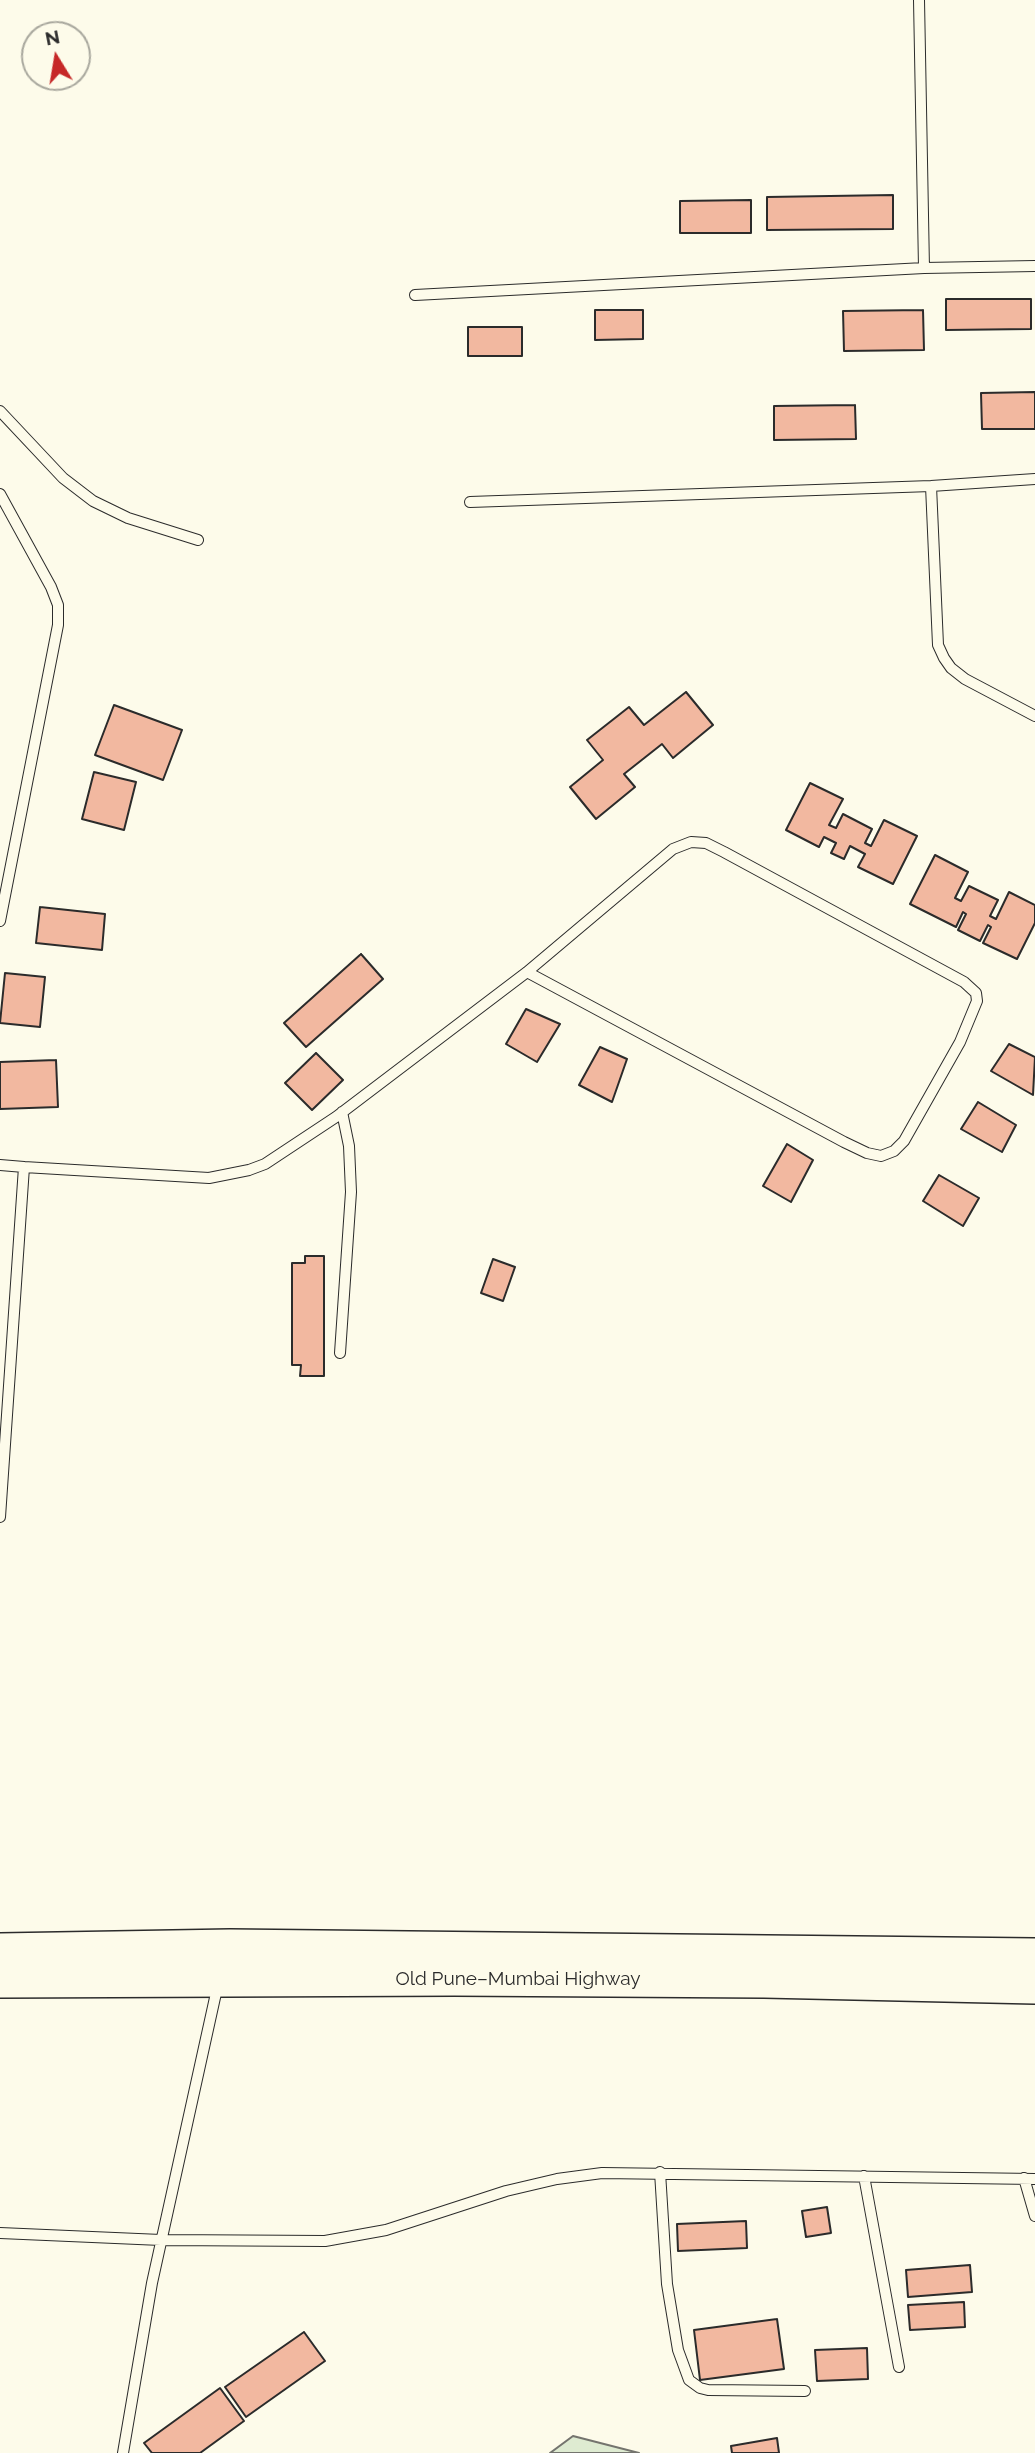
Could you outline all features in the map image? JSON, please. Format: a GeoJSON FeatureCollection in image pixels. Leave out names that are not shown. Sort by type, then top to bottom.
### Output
{"type":"FeatureCollection","features":[{"type":"Feature","properties":{"kind":"highway","name":"Old Pune–Mumbai Highway"},"geometry":{"type":"LineString","coordinates":[[1,1974],[244,1947],[1035,1955]]}},
{"type":"Feature","properties":{"kind":"highway","name":"Old Pune–Mumbai Highway"},"geometry":{"type":"LineString","coordinates":[[1,1974],[219,1978],[764,1980],[1035,1986]]}},
{"type":"Feature","properties":{"kind":"lane"},"geometry":{"type":"LineString","coordinates":[[919,0],[924,268]]}},
{"type":"Feature","properties":{"kind":"lane"},"geometry":{"type":"LineString","coordinates":[[415,295],[924,268],[1035,266]]}},
{"type":"Feature","properties":{"kind":"lane"},"geometry":{"type":"LineString","coordinates":[[0,411],[63,478],[93,501],[128,518],[198,540]]}},
{"type":"Feature","properties":{"kind":"lane"},"geometry":{"type":"LineString","coordinates":[[470,502],[1035,480]]}},
{"type":"Feature","properties":{"kind":"lane"},"geometry":{"type":"LineString","coordinates":[[931,486],[938,645],[951,668],[965,679],[1035,716]]}},
{"type":"Feature","properties":{"kind":"lane"},"geometry":{"type":"LineString","coordinates":[[0,494],[51,587],[58,606],[58,625],[0,921]]}},
{"type":"Feature","properties":{"kind":"lane"},"geometry":{"type":"LineString","coordinates":[[0,1164],[177,1178],[209,1178],[230,1175],[265,1164],[342,1112],[527,972],[673,849],[691,842],[706,843],[964,982],[976,993],[977,1001],[960,1042],[904,1142],[894,1151],[881,1156],[867,1153],[844,1142],[527,972]]}},
{"type":"Feature","properties":{"kind":"lane"},"geometry":{"type":"LineString","coordinates":[[340,1353],[351,1192],[349,1146],[342,1112]]}},
{"type":"Feature","properties":{"kind":"lane"},"geometry":{"type":"LineString","coordinates":[[0,1517],[24,1167]]}},
{"type":"Feature","properties":{"kind":"lane"},"geometry":{"type":"LineString","coordinates":[[123,2453],[161,2240],[219,1978]]}},
{"type":"Feature","properties":{"kind":"lane"},"geometry":{"type":"LineString","coordinates":[[660,2172],[667,2284],[678,2350],[688,2380],[708,2390],[805,2391]]}},
{"type":"Feature","properties":{"kind":"lane"},"geometry":{"type":"LineString","coordinates":[[0,2233],[161,2240],[325,2241],[386,2230],[506,2191],[558,2179],[602,2173],[1035,2179]]}},
{"type":"Feature","properties":{"kind":"lane"},"geometry":{"type":"LineString","coordinates":[[864,2176],[899,2367]]}},
{"type":"Feature","properties":{"kind":"lane"},"geometry":{"type":"LineString","coordinates":[[1024,2178],[1035,2216]]}},
{"type":"Feature","properties":{"kind":"green space"},"geometry":{"type":"Polygon","coordinates":[[[573,2436],[639,2453],[550,2453],[573,2436]]]}},
{"type":"Feature","properties":{"kind":"building"},"geometry":{"type":"Polygon","coordinates":[[[893,195],[893,229],[767,230],[767,197],[893,195]]]}},
{"type":"Feature","properties":{"kind":"building"},"geometry":{"type":"Polygon","coordinates":[[[751,200],[751,233],[680,233],[680,201],[751,200]]]}},
{"type":"Feature","properties":{"kind":"building"},"geometry":{"type":"Polygon","coordinates":[[[946,299],[1031,299],[1031,329],[946,330],[946,299]]]}},
{"type":"Feature","properties":{"kind":"building"},"geometry":{"type":"Polygon","coordinates":[[[595,310],[643,310],[643,339],[595,340],[595,310]]]}},
{"type":"Feature","properties":{"kind":"building"},"geometry":{"type":"Polygon","coordinates":[[[923,310],[924,350],[844,351],[843,311],[923,310]]]}},
{"type":"Feature","properties":{"kind":"building"},"geometry":{"type":"Polygon","coordinates":[[[468,327],[522,327],[522,356],[468,356],[468,327]]]}},
{"type":"Feature","properties":{"kind":"building"},"geometry":{"type":"Polygon","coordinates":[[[1035,392],[1035,429],[982,429],[981,393],[1035,392]]]}},
{"type":"Feature","properties":{"kind":"building"},"geometry":{"type":"Polygon","coordinates":[[[855,405],[856,439],[774,440],[774,406],[855,405]]]}},
{"type":"Feature","properties":{"kind":"building"},"geometry":{"type":"Polygon","coordinates":[[[686,692],[713,725],[673,758],[662,744],[624,774],[635,787],[596,819],[570,787],[603,760],[587,740],[629,707],[644,725],[686,692]]]}},
{"type":"Feature","properties":{"kind":"building"},"geometry":{"type":"Polygon","coordinates":[[[114,705],[182,730],[163,780],[95,755],[114,705]]]}},
{"type":"Feature","properties":{"kind":"building"},"geometry":{"type":"Polygon","coordinates":[[[94,772],[136,782],[124,830],[82,819],[94,772]]]}},
{"type":"Feature","properties":{"kind":"building"},"geometry":{"type":"Polygon","coordinates":[[[810,783],[843,799],[829,825],[836,828],[843,814],[872,829],[865,843],[871,846],[884,820],[917,836],[893,884],[858,867],[865,854],[850,846],[844,859],[831,853],[836,843],[824,837],[819,847],[786,830],[810,783]]]}},
{"type":"Feature","properties":{"kind":"building"},"geometry":{"type":"Polygon","coordinates":[[[935,855],[968,872],[955,898],[961,901],[969,886],[998,900],[990,916],[996,919],[1009,892],[1035,905],[1035,923],[1017,959],[983,943],[991,927],[988,925],[980,941],[958,930],[966,914],[963,912],[956,927],[910,904],[935,855]]]}},
{"type":"Feature","properties":{"kind":"building"},"geometry":{"type":"Polygon","coordinates":[[[40,907],[105,914],[102,950],[36,943],[40,907]]]}},
{"type":"Feature","properties":{"kind":"building"},"geometry":{"type":"Polygon","coordinates":[[[361,954],[383,979],[306,1047],[284,1023],[361,954]]]}},
{"type":"Feature","properties":{"kind":"building"},"geometry":{"type":"Polygon","coordinates":[[[5,973],[45,977],[40,1027],[0,1023],[5,973]]]}},
{"type":"Feature","properties":{"kind":"building"},"geometry":{"type":"Polygon","coordinates":[[[526,1009],[560,1024],[537,1062],[506,1044],[526,1009]]]}},
{"type":"Feature","properties":{"kind":"building"},"geometry":{"type":"Polygon","coordinates":[[[1009,1044],[1035,1057],[1033,1095],[991,1071],[1009,1044]]]}},
{"type":"Feature","properties":{"kind":"building"},"geometry":{"type":"Polygon","coordinates":[[[600,1047],[627,1059],[612,1102],[579,1085],[600,1047]]]}},
{"type":"Feature","properties":{"kind":"building"},"geometry":{"type":"Polygon","coordinates":[[[316,1053],[343,1080],[312,1110],[285,1083],[316,1053]]]}},
{"type":"Feature","properties":{"kind":"building"},"geometry":{"type":"Polygon","coordinates":[[[56,1060],[58,1107],[0,1109],[0,1062],[56,1060]]]}},
{"type":"Feature","properties":{"kind":"building"},"geometry":{"type":"Polygon","coordinates":[[[978,1102],[1016,1125],[1002,1152],[961,1129],[978,1102]]]}},
{"type":"Feature","properties":{"kind":"building"},"geometry":{"type":"Polygon","coordinates":[[[787,1144],[813,1160],[791,1202],[763,1186],[787,1144]]]}},
{"type":"Feature","properties":{"kind":"building"},"geometry":{"type":"Polygon","coordinates":[[[939,1175],[979,1198],[963,1226],[923,1201],[939,1175]]]}},
{"type":"Feature","properties":{"kind":"building"},"geometry":{"type":"Polygon","coordinates":[[[305,1256],[324,1256],[324,1376],[300,1376],[301,1365],[292,1365],[292,1263],[305,1263],[305,1256]]]}},
{"type":"Feature","properties":{"kind":"building"},"geometry":{"type":"Polygon","coordinates":[[[493,1259],[515,1267],[503,1301],[481,1293],[493,1259]]]}},
{"type":"Feature","properties":{"kind":"building"},"geometry":{"type":"Polygon","coordinates":[[[827,2207],[831,2233],[806,2237],[802,2211],[827,2207]]]}},
{"type":"Feature","properties":{"kind":"building"},"geometry":{"type":"Polygon","coordinates":[[[746,2221],[747,2248],[678,2251],[677,2224],[746,2221]]]}},
{"type":"Feature","properties":{"kind":"building"},"geometry":{"type":"Polygon","coordinates":[[[970,2265],[972,2292],[908,2297],[906,2270],[970,2265]]]}},
{"type":"Feature","properties":{"kind":"building"},"geometry":{"type":"Polygon","coordinates":[[[964,2302],[965,2327],[910,2330],[908,2305],[964,2302]]]}},
{"type":"Feature","properties":{"kind":"building"},"geometry":{"type":"Polygon","coordinates":[[[777,2319],[784,2369],[700,2380],[694,2330],[777,2319]]]}},
{"type":"Feature","properties":{"kind":"building"},"geometry":{"type":"Polygon","coordinates":[[[304,2332],[325,2361],[246,2417],[225,2387],[304,2332]]]}},
{"type":"Feature","properties":{"kind":"building"},"geometry":{"type":"Polygon","coordinates":[[[867,2348],[868,2379],[817,2381],[815,2350],[867,2348]]]}},
{"type":"Feature","properties":{"kind":"building"},"geometry":{"type":"Polygon","coordinates":[[[220,2388],[244,2421],[200,2453],[152,2453],[144,2443],[220,2388]]]}},
{"type":"Feature","properties":{"kind":"building"},"geometry":{"type":"Polygon","coordinates":[[[777,2438],[779,2453],[732,2453],[731,2446],[777,2438]]]}}]}
